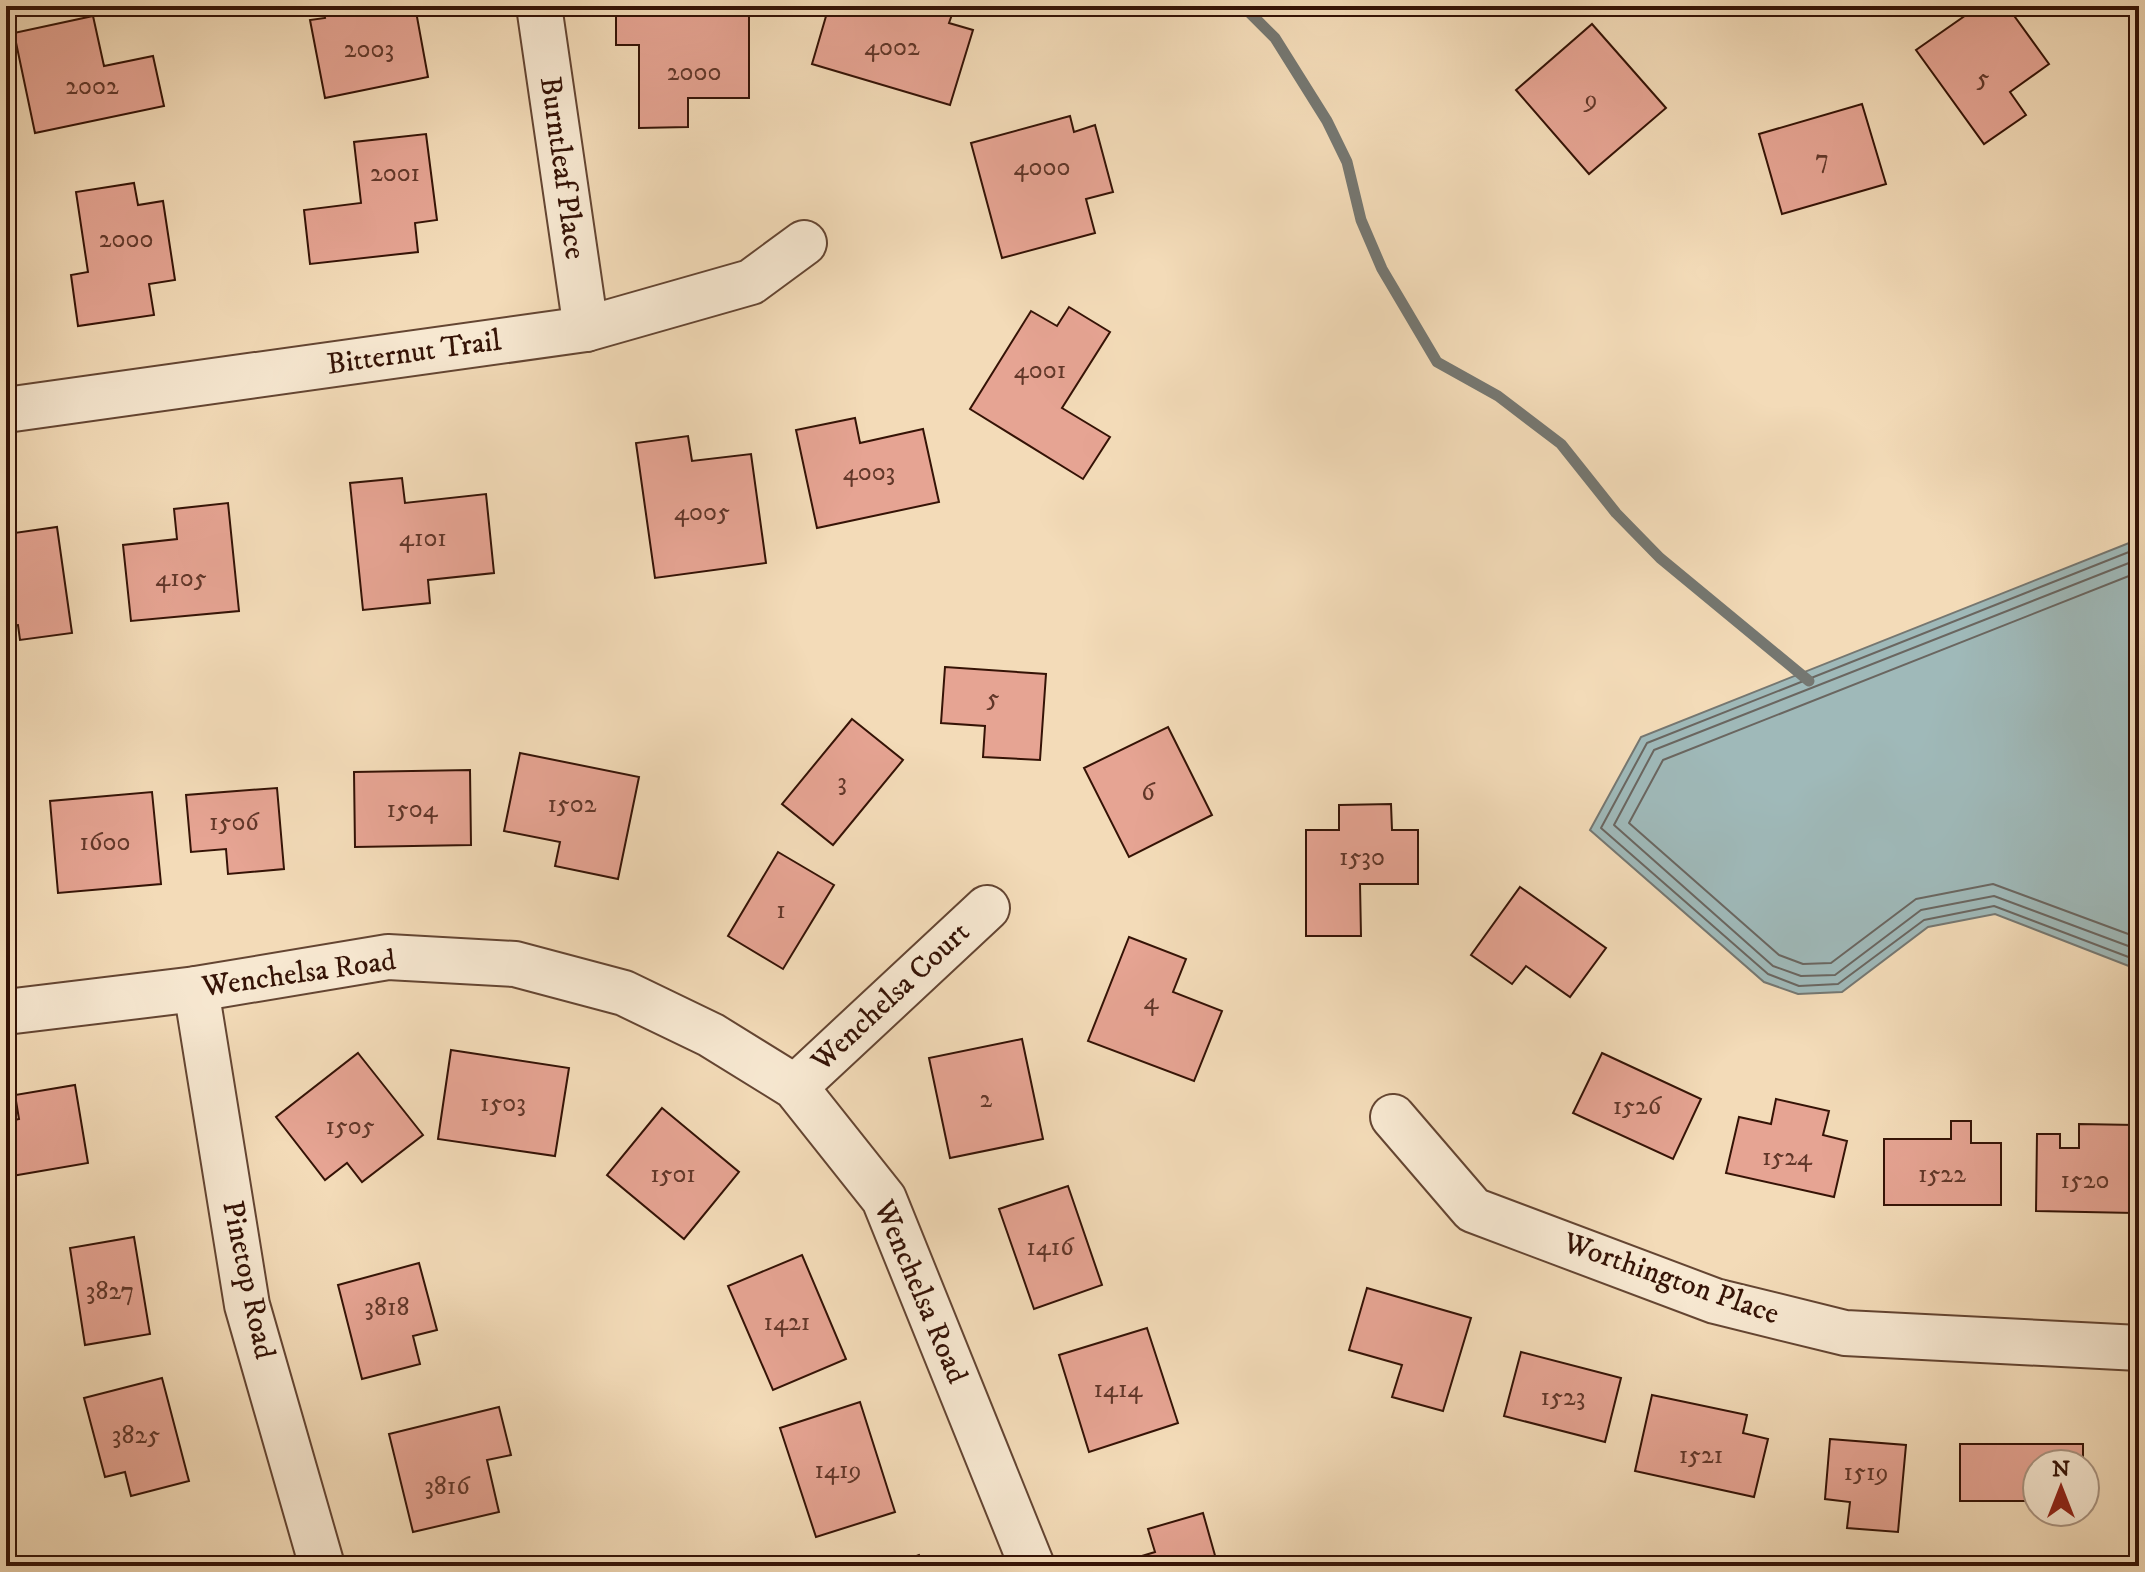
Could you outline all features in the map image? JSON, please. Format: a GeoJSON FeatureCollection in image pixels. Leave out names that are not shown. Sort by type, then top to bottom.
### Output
{"type":"FeatureCollection","features":[{"type":"Feature","properties":{"kind":"street","name":"Burntleaf Place"},"geometry":{"type":"LineString","coordinates":[[539,6],[586,329]]}},
{"type":"Feature","properties":{"kind":"street","name":"Bitternut Trail"},"geometry":{"type":"LineString","coordinates":[[6,410],[586,329],[751,282],[804,243]]}},
{"type":"Feature","properties":{"kind":"street","name":"Wenchelsa Court"},"geometry":{"type":"LineString","coordinates":[[795,1087],[987,908]]}},
{"type":"Feature","properties":{"kind":"street","name":"Wenchelsa Road"},"geometry":{"type":"LineString","coordinates":[[6,1012],[196,989],[388,957],[515,964],[624,993],[711,1035],[795,1087],[884,1199],[1032,1566]]}},
{"type":"Feature","properties":{"kind":"street","name":"Pinetop Road"},"geometry":{"type":"LineString","coordinates":[[196,989],[247,1305],[322,1566]]}},
{"type":"Feature","properties":{"kind":"street","name":"Worthington Place"},"geometry":{"type":"LineString","coordinates":[[1393,1117],[1473,1210],[1715,1301],[1845,1333],[2139,1348]]}},
{"type":"Feature","properties":{"kind":"water"},"geometry":{"type":"Polygon","coordinates":[[[2139,539],[2139,970],[1995,914],[1928,927],[1842,992],[1798,994],[1764,982],[1590,830],[1641,737],[2139,539]]]}},
{"type":"Feature","properties":{"kind":"building"},"geometry":{"type":"Polygon","coordinates":[[[323,6],[415,6],[428,77],[325,98],[310,20],[325,18],[323,6]]]}},
{"type":"Feature","properties":{"kind":"building"},"geometry":{"type":"Polygon","coordinates":[[[616,6],[688,6],[688,14],[749,14],[749,98],[688,98],[688,127],[639,128],[639,45],[616,45],[616,6]]]}},
{"type":"Feature","properties":{"kind":"building"},"geometry":{"type":"Polygon","coordinates":[[[829,6],[955,6],[949,23],[973,30],[950,105],[812,64],[829,6]]]}},
{"type":"Feature","properties":{"kind":"building"},"geometry":{"type":"Polygon","coordinates":[[[1979,6],[2007,6],[2049,64],[2010,92],[2026,115],[1984,144],[1916,50],[1979,6]]]}},
{"type":"Feature","properties":{"kind":"building"},"geometry":{"type":"Polygon","coordinates":[[[93,16],[104,66],[153,56],[164,106],[35,133],[14,33],[93,16]]]}},
{"type":"Feature","properties":{"kind":"building"},"geometry":{"type":"Polygon","coordinates":[[[1592,24],[1666,108],[1589,174],[1516,90],[1592,24]]]}},
{"type":"Feature","properties":{"kind":"building"},"geometry":{"type":"Polygon","coordinates":[[[1862,104],[1886,184],[1782,214],[1759,134],[1862,104]]]}},
{"type":"Feature","properties":{"kind":"building"},"geometry":{"type":"Polygon","coordinates":[[[1070,116],[1074,132],[1095,125],[1113,192],[1086,199],[1095,233],[1002,258],[971,143],[1070,116]]]}},
{"type":"Feature","properties":{"kind":"building"},"geometry":{"type":"Polygon","coordinates":[[[426,134],[437,220],[415,223],[418,252],[310,264],[304,210],[361,203],[354,142],[426,134]]]}},
{"type":"Feature","properties":{"kind":"building"},"geometry":{"type":"Polygon","coordinates":[[[134,183],[138,205],[163,201],[175,280],[149,284],[154,315],[78,326],[71,275],[88,272],[76,192],[134,183]]]}},
{"type":"Feature","properties":{"kind":"building"},"geometry":{"type":"Polygon","coordinates":[[[1069,307],[1110,332],[1062,408],[1110,437],[1083,479],[970,409],[1031,311],[1057,326],[1069,307]]]}},
{"type":"Feature","properties":{"kind":"building"},"geometry":{"type":"Polygon","coordinates":[[[855,418],[860,443],[923,429],[939,502],[817,528],[796,430],[855,418]]]}},
{"type":"Feature","properties":{"kind":"building"},"geometry":{"type":"Polygon","coordinates":[[[688,436],[692,461],[751,454],[766,563],[655,578],[636,443],[688,436]]]}},
{"type":"Feature","properties":{"kind":"building"},"geometry":{"type":"Polygon","coordinates":[[[402,478],[405,503],[486,494],[494,573],[428,580],[430,603],[363,610],[350,483],[402,478]]]}},
{"type":"Feature","properties":{"kind":"building"},"geometry":{"type":"Polygon","coordinates":[[[228,503],[239,611],[131,621],[123,545],[177,539],[174,509],[228,503]]]}},
{"type":"Feature","properties":{"kind":"building"},"geometry":{"type":"Polygon","coordinates":[[[57,527],[72,633],[20,640],[18,625],[6,626],[6,561],[10,561],[7,534],[57,527]]]}},
{"type":"Feature","properties":{"kind":"building"},"geometry":{"type":"Polygon","coordinates":[[[945,667],[1046,674],[1040,760],[983,757],[985,726],[941,723],[945,667]]]}},
{"type":"Feature","properties":{"kind":"building"},"geometry":{"type":"Polygon","coordinates":[[[852,719],[903,760],[833,845],[782,804],[852,719]]]}},
{"type":"Feature","properties":{"kind":"building"},"geometry":{"type":"Polygon","coordinates":[[[1168,727],[1212,815],[1129,857],[1084,768],[1168,727]]]}},
{"type":"Feature","properties":{"kind":"building"},"geometry":{"type":"Polygon","coordinates":[[[520,753],[639,777],[618,879],[555,866],[560,842],[504,831],[520,753]]]}},
{"type":"Feature","properties":{"kind":"building"},"geometry":{"type":"Polygon","coordinates":[[[470,770],[471,845],[355,847],[354,772],[470,770]]]}},
{"type":"Feature","properties":{"kind":"building"},"geometry":{"type":"Polygon","coordinates":[[[277,788],[284,869],[228,874],[226,849],[191,852],[186,795],[277,788]]]}},
{"type":"Feature","properties":{"kind":"building"},"geometry":{"type":"Polygon","coordinates":[[[152,792],[161,884],[58,893],[50,801],[152,792]]]}},
{"type":"Feature","properties":{"kind":"building"},"geometry":{"type":"Polygon","coordinates":[[[1391,804],[1392,830],[1418,830],[1418,884],[1360,884],[1361,936],[1306,936],[1306,830],[1339,830],[1339,805],[1391,804]]]}},
{"type":"Feature","properties":{"kind":"building"},"geometry":{"type":"Polygon","coordinates":[[[778,852],[834,885],[783,969],[728,936],[778,852]]]}},
{"type":"Feature","properties":{"kind":"building"},"geometry":{"type":"Polygon","coordinates":[[[1520,887],[1606,948],[1570,997],[1526,966],[1512,984],[1471,955],[1520,887]]]}},
{"type":"Feature","properties":{"kind":"building"},"geometry":{"type":"Polygon","coordinates":[[[1129,937],[1186,959],[1173,992],[1222,1011],[1194,1081],[1088,1041],[1129,937]]]}},
{"type":"Feature","properties":{"kind":"building"},"geometry":{"type":"Polygon","coordinates":[[[1022,1039],[1043,1139],[950,1158],[929,1058],[1022,1039]]]}},
{"type":"Feature","properties":{"kind":"building"},"geometry":{"type":"Polygon","coordinates":[[[451,1050],[569,1068],[555,1156],[438,1139],[451,1050]]]}},
{"type":"Feature","properties":{"kind":"building"},"geometry":{"type":"Polygon","coordinates":[[[358,1053],[423,1135],[362,1182],[347,1163],[325,1180],[276,1117],[358,1053]]]}},
{"type":"Feature","properties":{"kind":"building"},"geometry":{"type":"Polygon","coordinates":[[[1602,1053],[1701,1099],[1673,1159],[1573,1113],[1602,1053]]]}},
{"type":"Feature","properties":{"kind":"building"},"geometry":{"type":"Polygon","coordinates":[[[75,1085],[88,1163],[6,1177],[6,1122],[19,1119],[15,1095],[75,1085]]]}},
{"type":"Feature","properties":{"kind":"building"},"geometry":{"type":"Polygon","coordinates":[[[1776,1099],[1829,1111],[1823,1135],[1847,1141],[1834,1197],[1726,1173],[1739,1117],[1771,1124],[1776,1099]]]}},
{"type":"Feature","properties":{"kind":"building"},"geometry":{"type":"Polygon","coordinates":[[[662,1108],[739,1172],[684,1239],[607,1175],[662,1108]]]}},
{"type":"Feature","properties":{"kind":"building"},"geometry":{"type":"Polygon","coordinates":[[[1951,1121],[1971,1121],[1971,1143],[2001,1143],[2001,1205],[1884,1205],[1884,1139],[1951,1139],[1951,1121]]]}},
{"type":"Feature","properties":{"kind":"building"},"geometry":{"type":"Polygon","coordinates":[[[2079,1124],[2135,1125],[2134,1213],[2036,1211],[2037,1134],[2060,1134],[2060,1148],[2079,1148],[2079,1124]]]}},
{"type":"Feature","properties":{"kind":"building"},"geometry":{"type":"Polygon","coordinates":[[[1068,1186],[1102,1285],[1034,1309],[999,1209],[1068,1186]]]}},
{"type":"Feature","properties":{"kind":"building"},"geometry":{"type":"Polygon","coordinates":[[[134,1237],[150,1334],[85,1345],[70,1248],[134,1237]]]}},
{"type":"Feature","properties":{"kind":"building"},"geometry":{"type":"Polygon","coordinates":[[[802,1255],[846,1359],[773,1390],[728,1286],[802,1255]]]}},
{"type":"Feature","properties":{"kind":"building"},"geometry":{"type":"Polygon","coordinates":[[[419,1263],[437,1330],[413,1336],[420,1364],[362,1379],[338,1285],[419,1263]]]}},
{"type":"Feature","properties":{"kind":"building"},"geometry":{"type":"Polygon","coordinates":[[[1367,1288],[1471,1318],[1443,1411],[1392,1397],[1402,1365],[1349,1350],[1367,1288]]]}},
{"type":"Feature","properties":{"kind":"building"},"geometry":{"type":"Polygon","coordinates":[[[1147,1328],[1178,1423],[1089,1452],[1059,1355],[1147,1328]]]}},
{"type":"Feature","properties":{"kind":"building"},"geometry":{"type":"Polygon","coordinates":[[[1521,1352],[1621,1378],[1605,1442],[1504,1416],[1521,1352]]]}},
{"type":"Feature","properties":{"kind":"building"},"geometry":{"type":"Polygon","coordinates":[[[162,1378],[189,1481],[131,1496],[125,1472],[105,1477],[84,1398],[162,1378]]]}},
{"type":"Feature","properties":{"kind":"building"},"geometry":{"type":"Polygon","coordinates":[[[1652,1395],[1747,1415],[1743,1433],[1768,1439],[1754,1497],[1635,1471],[1652,1395]]]}},
{"type":"Feature","properties":{"kind":"building"},"geometry":{"type":"Polygon","coordinates":[[[860,1402],[895,1512],[816,1537],[780,1428],[860,1402]]]}},
{"type":"Feature","properties":{"kind":"building"},"geometry":{"type":"Polygon","coordinates":[[[499,1407],[511,1455],[487,1460],[499,1512],[413,1532],[389,1434],[499,1407]]]}},
{"type":"Feature","properties":{"kind":"building"},"geometry":{"type":"Polygon","coordinates":[[[1830,1439],[1906,1445],[1898,1532],[1847,1528],[1850,1502],[1825,1499],[1830,1439]]]}},
{"type":"Feature","properties":{"kind":"building"},"geometry":{"type":"Polygon","coordinates":[[[1960,1444],[2083,1444],[2083,1448],[2021,1448],[2021,1501],[1960,1501],[1960,1444]]]}},
{"type":"Feature","properties":{"kind":"building"},"geometry":{"type":"Polygon","coordinates":[[[1203,1513],[1218,1566],[1145,1566],[1142,1556],[1155,1552],[1148,1529],[1203,1513]]]}},
{"type":"Feature","properties":{"kind":"building"},"geometry":{"type":"Polygon","coordinates":[[[919,1555],[923,1566],[889,1566],[919,1555]]]}},
{"type":"Feature","properties":{"kind":"building"},"geometry":{"type":"Polygon","coordinates":[[[222,1559],[224,1566],[195,1566],[222,1559]]]}},
{"type":"Feature","properties":{"kind":"waterway"},"geometry":{"type":"LineString","coordinates":[[1243,6],[1275,38],[1327,121],[1347,162],[1361,220],[1382,269],[1437,362],[1498,396],[1561,444],[1616,513],[1660,558],[1809,681]]}}]}
